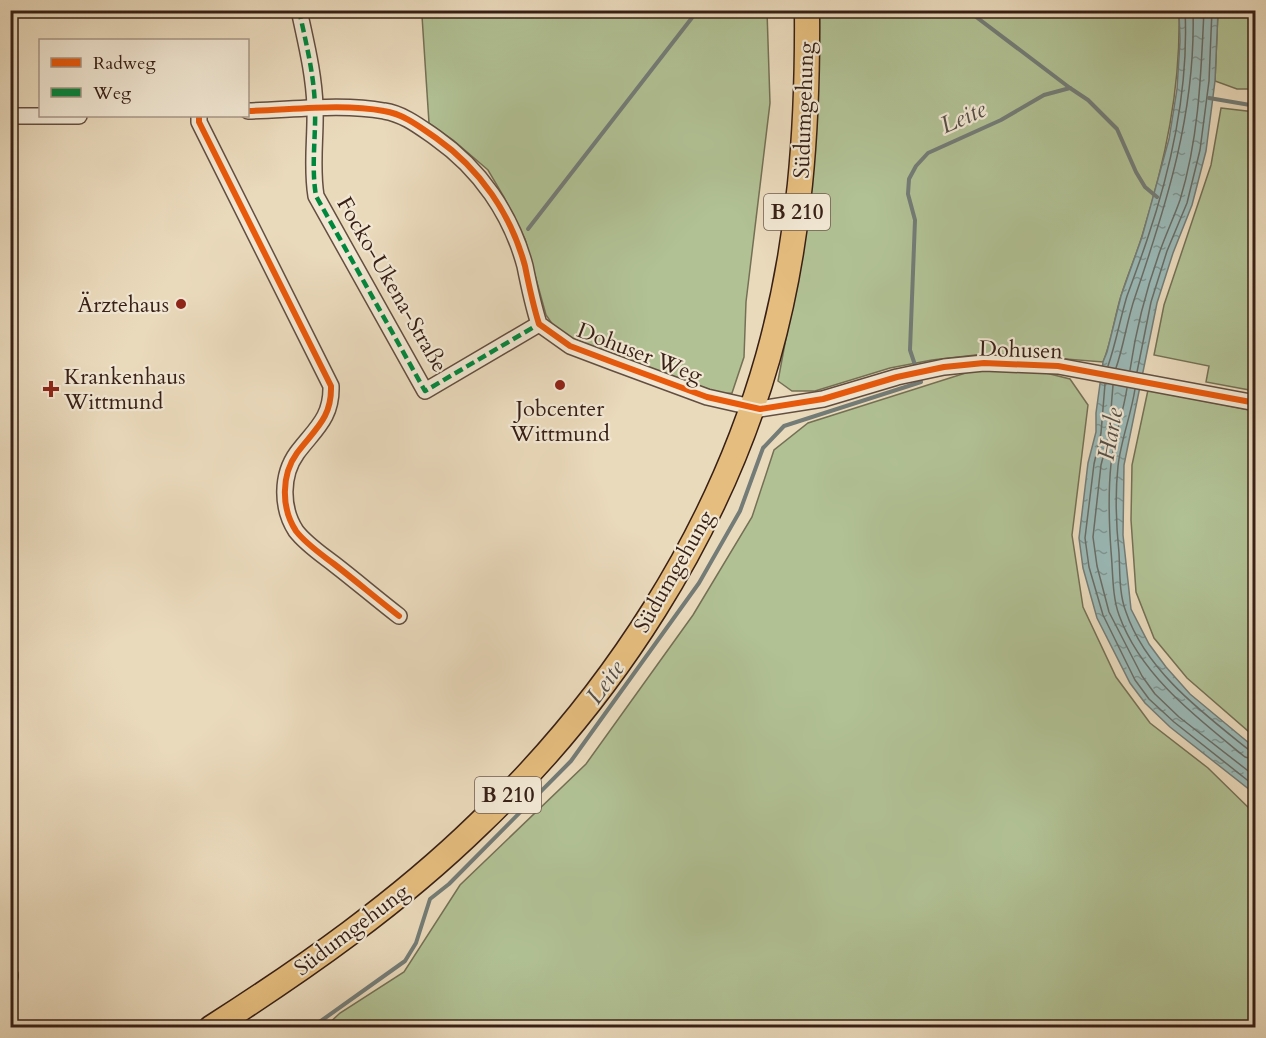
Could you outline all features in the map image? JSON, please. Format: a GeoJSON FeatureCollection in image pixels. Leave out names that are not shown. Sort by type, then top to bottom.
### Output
{"type":"FeatureCollection","features":[{"type":"Feature","properties":{"kind":"main road","name":"Südumgehung"},"geometry":{"type":"LineString","coordinates":[[211,1028],[365,921],[479,824],[565,731],[601,686],[664,594],[722,485],[768,357],[792,246],[802,174],[807,85],[807,10]]}},
{"type":"Feature","properties":{"kind":"street"},"geometry":{"type":"LineString","coordinates":[[298,10],[312,66],[315,109]]}},
{"type":"Feature","properties":{"kind":"street","name":"Focko-Ukena-Straße"},"geometry":{"type":"LineString","coordinates":[[315,109],[313,177],[316,196],[425,391],[539,324]]}},
{"type":"Feature","properties":{"kind":"street"},"geometry":{"type":"LineString","coordinates":[[249,111],[361,109],[384,111],[397,114],[415,123],[444,144],[473,169],[495,198],[514,235],[539,324]]}},
{"type":"Feature","properties":{"kind":"street"},"geometry":{"type":"LineString","coordinates":[[10,116],[39,116]]}},
{"type":"Feature","properties":{"kind":"street"},"geometry":{"type":"LineString","coordinates":[[199,117],[199,122],[238,203],[332,386],[329,411],[292,460],[286,475],[286,504],[290,519],[302,538],[399,616]]}},
{"type":"Feature","properties":{"kind":"street","name":"Dohuser Weg"},"geometry":{"type":"LineString","coordinates":[[539,324],[570,346],[697,394],[751,408]]}},
{"type":"Feature","properties":{"kind":"street","name":"Dohusen"},"geometry":{"type":"LineString","coordinates":[[751,408],[760,409],[823,399],[897,377],[944,367],[984,363],[1023,363],[1091,371],[1256,403]]}},
{"type":"Feature","properties":{"kind":"green space"},"geometry":{"type":"Polygon","coordinates":[[[431,10],[767,11],[770,103],[746,302],[744,357],[732,393],[722,394],[574,342],[555,328],[546,315],[525,239],[488,170],[429,123],[422,16],[431,10]]]}},
{"type":"Feature","properties":{"kind":"green space"},"geometry":{"type":"Polygon","coordinates":[[[816,11],[1179,11],[1174,97],[1164,153],[1140,244],[1121,296],[1103,362],[993,353],[932,360],[890,368],[815,391],[792,391],[778,381],[802,252],[814,166],[816,11]]]}},
{"type":"Feature","properties":{"kind":"green space"},"geometry":{"type":"Polygon","coordinates":[[[1218,11],[1255,11],[1255,89],[1237,89],[1215,81],[1218,11]]]}},
{"type":"Feature","properties":{"kind":"green space"},"geometry":{"type":"Polygon","coordinates":[[[1221,108],[1255,112],[1255,391],[1206,382],[1209,366],[1154,355],[1164,305],[1211,165],[1221,108]]]}},
{"type":"Feature","properties":{"kind":"green space"},"geometry":{"type":"Polygon","coordinates":[[[1030,369],[1070,379],[1088,405],[1072,535],[1083,607],[1116,677],[1150,723],[1208,768],[1255,814],[1255,1027],[324,1028],[340,1013],[404,972],[460,885],[586,764],[693,615],[752,517],[774,450],[808,423],[975,370],[1030,369]]]}},
{"type":"Feature","properties":{"kind":"green space"},"geometry":{"type":"Polygon","coordinates":[[[1148,390],[1255,411],[1255,737],[1187,678],[1154,638],[1136,592],[1131,520],[1132,465],[1148,390]]]}},
{"type":"Feature","properties":{"kind":"water","name":"Harle"},"geometry":{"type":"Polygon","coordinates":[[[1179,11],[1218,11],[1215,81],[1206,151],[1192,205],[1157,303],[1124,465],[1123,535],[1131,609],[1149,644],[1190,694],[1255,748],[1255,794],[1170,727],[1145,703],[1130,683],[1097,618],[1083,568],[1079,538],[1088,463],[1096,432],[1096,413],[1103,362],[1121,296],[1142,237],[1169,139],[1177,89],[1179,11]]]}},
{"type":"Feature","properties":{"kind":"waterway"},"geometry":{"type":"LineString","coordinates":[[528,229],[698,10]]}},
{"type":"Feature","properties":{"kind":"waterway"},"geometry":{"type":"LineString","coordinates":[[967,10],[1070,88]]}},
{"type":"Feature","properties":{"kind":"waterway","name":"Leite"},"geometry":{"type":"LineString","coordinates":[[915,365],[910,350],[915,220],[908,194],[909,179],[916,166],[928,153],[1001,120],[1044,95],[1070,88],[1088,100],[1117,129],[1136,172],[1145,187],[1157,197]]}},
{"type":"Feature","properties":{"kind":"waterway"},"geometry":{"type":"LineString","coordinates":[[1209,98],[1256,106]]}},
{"type":"Feature","properties":{"kind":"waterway","name":"Leite"},"geometry":{"type":"LineString","coordinates":[[311,1028],[405,961],[416,943],[430,899],[449,884],[571,761],[699,583],[740,511],[763,448],[784,426],[921,382],[920,378]]}},
{"type":"Feature","properties":{"kind":"marked path"},"geometry":{"type":"LineString","coordinates":[[299,10],[314,95],[316,196],[425,391],[539,324]]}},
{"type":"Feature","properties":{"kind":"cycle path"},"geometry":{"type":"LineString","coordinates":[[249,111],[351,107],[391,113],[418,125],[452,150],[480,178],[492,194],[519,247],[539,324],[570,346],[707,397],[760,409],[823,399],[897,377],[944,367],[984,363],[1058,366],[1256,403]]}},
{"type":"Feature","properties":{"kind":"cycle path"},"geometry":{"type":"LineString","coordinates":[[199,117],[199,122],[331,386],[329,407],[325,415],[297,453],[288,471],[285,492],[291,522],[309,545],[399,616]]}},
{"type":"Feature","properties":{"kind":"place","name":"Ärztehaus"},"geometry":{"type":"Point","coordinates":[181,304]}},
{"type":"Feature","properties":{"kind":"place","name":"Jobcenter Wittmund"},"geometry":{"type":"Point","coordinates":[560,385]}},
{"type":"Feature","properties":{"kind":"place","name":"Krankenhaus Wittmund"},"geometry":{"type":"Point","coordinates":[51,389]}}]}
